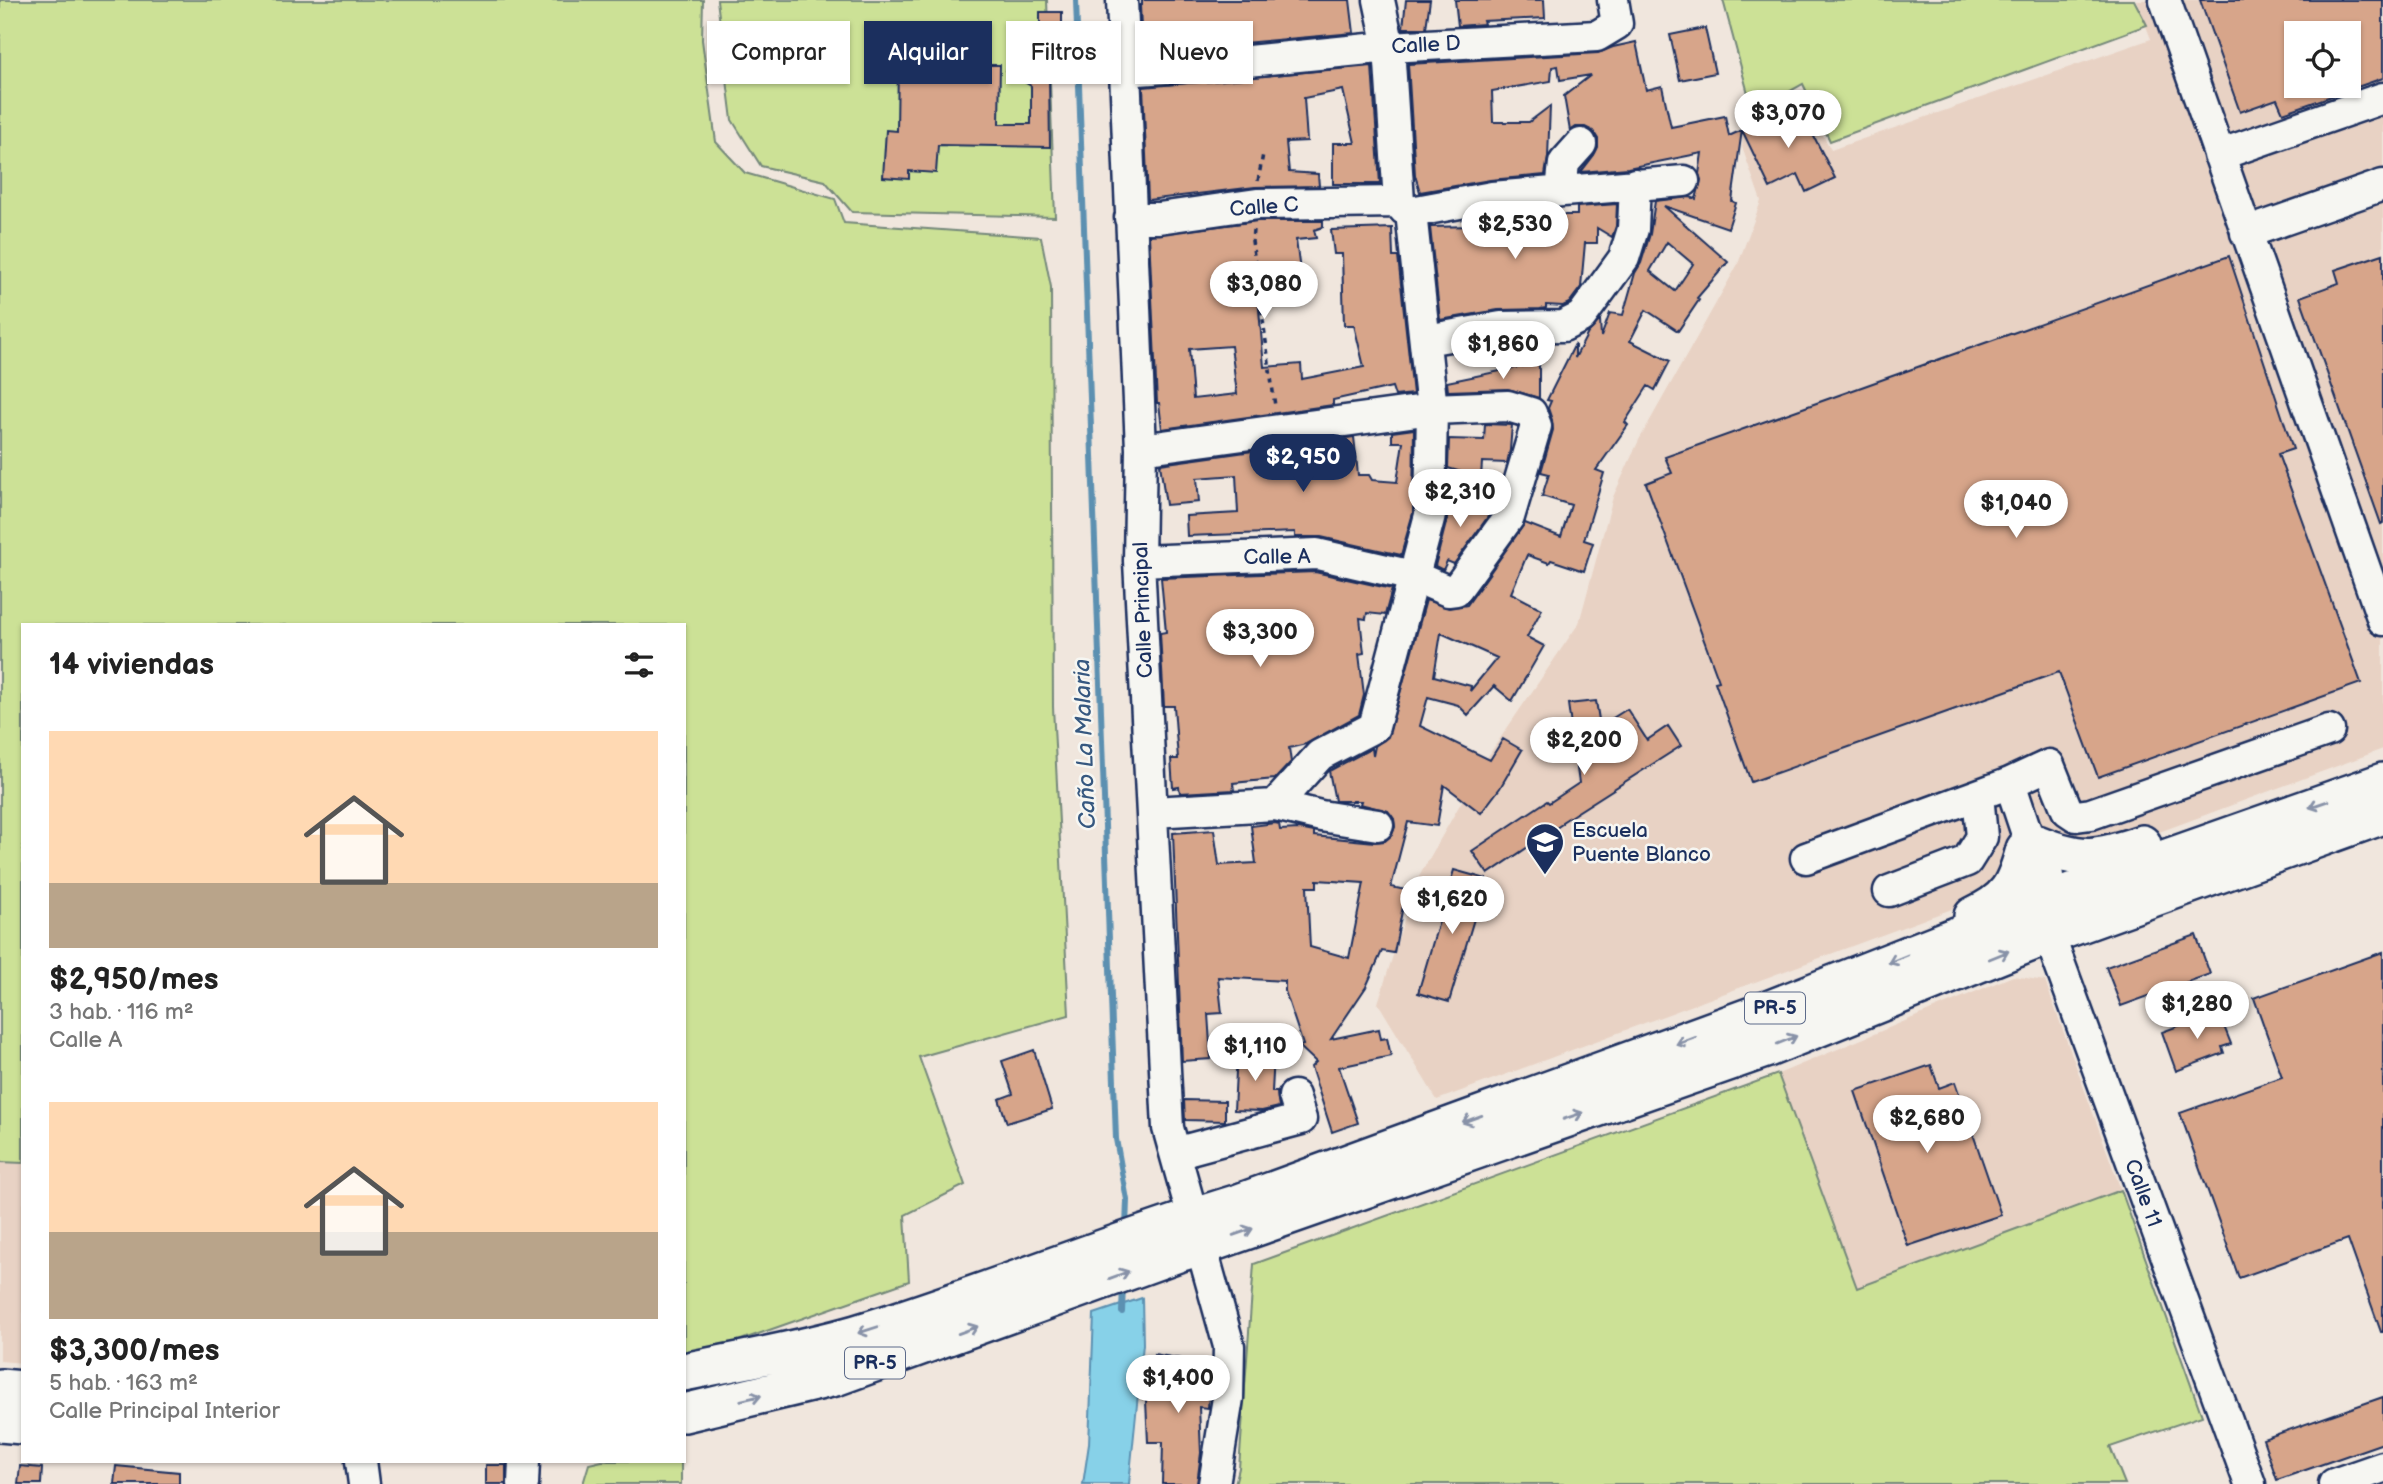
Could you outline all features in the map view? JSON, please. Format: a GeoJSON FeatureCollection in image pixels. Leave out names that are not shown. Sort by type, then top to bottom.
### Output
{"type":"FeatureCollection","features":[{"type":"Feature","properties":{"kind":"main road","name":"PR-5"},"geometry":{"type":"LineString","coordinates":[[1184,1236],[1239,1203],[1763,1013],[1950,939],[2383,782]]}},
{"type":"Feature","properties":{"kind":"main road","name":"PR-5"},"geometry":{"type":"LineString","coordinates":[[686,1413],[835,1377],[1054,1282],[1184,1236],[1765,1049],[2047,906],[2383,815]]}},
{"type":"Feature","properties":{"kind":"main road"},"geometry":{"type":"LineString","coordinates":[[1950,939],[1960,922],[1994,906],[2004,896],[2015,881],[2031,845],[2079,858],[2101,856],[2203,822],[2221,839]]}},
{"type":"Feature","properties":{"kind":"main road","name":"PR-5"},"geometry":{"type":"LineString","coordinates":[[686,1372],[804,1348],[1054,1282]]}},
{"type":"Feature","properties":{"kind":"main road"},"geometry":{"type":"LineString","coordinates":[[0,1388],[21,1390]]}},
{"type":"Feature","properties":{"kind":"main road"},"geometry":{"type":"LineString","coordinates":[[0,1423],[21,1424]]}},
{"type":"Feature","properties":{"kind":"street","name":"Calle Principal"},"geometry":{"type":"LineString","coordinates":[[1122,0],[1140,449],[1139,561],[1168,1128],[1175,1153],[1184,1236],[1229,1346],[1228,1398],[1214,1484]]}},
{"type":"Feature","properties":{"kind":"street"},"geometry":{"type":"LineString","coordinates":[[1275,805],[1320,755],[1374,727],[1430,515],[1432,409],[1426,340],[1405,207],[1389,47],[1379,0]]}},
{"type":"Feature","properties":{"kind":"street","name":"Calle D"},"geometry":{"type":"LineString","coordinates":[[1124,71],[1389,47],[1597,36],[1617,24],[1613,0]]}},
{"type":"Feature","properties":{"kind":"street"},"geometry":{"type":"LineString","coordinates":[[2165,0],[2383,620]]}},
{"type":"Feature","properties":{"kind":"street"},"geometry":{"type":"LineString","coordinates":[[2219,155],[2383,97]]}},
{"type":"Feature","properties":{"kind":"street"},"geometry":{"type":"LineString","coordinates":[[1561,191],[1564,163],[1581,144]]}},
{"type":"Feature","properties":{"kind":"street","name":"Calle C"},"geometry":{"type":"LineString","coordinates":[[1130,218],[1159,218],[1256,204],[1405,207],[1684,181]]}},
{"type":"Feature","properties":{"kind":"street"},"geometry":{"type":"LineString","coordinates":[[1426,340],[1501,327],[1563,326],[1581,317],[1624,258],[1633,229],[1635,184]]}},
{"type":"Feature","properties":{"kind":"street"},"geometry":{"type":"LineString","coordinates":[[2246,233],[2383,184]]}},
{"type":"Feature","properties":{"kind":"street","name":"Calle A"},"geometry":{"type":"LineString","coordinates":[[1139,561],[1317,554],[1413,576],[1448,591],[1456,590],[1509,517],[1536,426],[1531,413],[1508,406],[1432,409]]}},
{"type":"Feature","properties":{"kind":"street"},"geometry":{"type":"LineString","coordinates":[[1140,449],[1432,409]]}},
{"type":"Feature","properties":{"kind":"street"},"geometry":{"type":"LineString","coordinates":[[1806,858],[2010,783],[2049,765],[2067,810],[2076,816],[2091,814],[2329,730]]}},
{"type":"Feature","properties":{"kind":"street","name":"Calle 11"},"geometry":{"type":"LineString","coordinates":[[2010,783],[2031,845],[2048,876],[2047,906],[2250,1484]]}},
{"type":"Feature","properties":{"kind":"street"},"geometry":{"type":"LineString","coordinates":[[1889,891],[1967,861],[1982,836],[1978,795]]}},
{"type":"Feature","properties":{"kind":"street"},"geometry":{"type":"LineString","coordinates":[[1153,812],[1275,805],[1311,815],[1378,825]]}},
{"type":"Feature","properties":{"kind":"street"},"geometry":{"type":"LineString","coordinates":[[1175,1153],[1301,1119],[1294,1096]]}},
{"type":"Feature","properties":{"kind":"street"},"geometry":{"type":"LineString","coordinates":[[361,1463],[364,1484]]}},
{"type":"Feature","properties":{"kind":"street"},"geometry":{"type":"LineString","coordinates":[[523,1484],[524,1463]]}},
{"type":"Feature","properties":{"kind":"street"},"geometry":{"type":"LineString","coordinates":[[2334,1484],[2383,1467]]}},
{"type":"Feature","properties":{"kind":"path"},"geometry":{"type":"LineString","coordinates":[[1263,153],[1258,174],[1252,241],[1278,429]]}},
{"type":"Feature","properties":{"kind":"shaded area"},"geometry":{"type":"Polygon","coordinates":[[[2136,0],[2383,0],[2383,749],[1437,1100],[1378,1003],[1416,882],[1484,762],[1579,623],[1613,497],[1639,440],[1738,264],[1761,201],[1742,147],[1744,127],[1748,120],[1800,93],[1831,150],[2151,39],[2136,0]]]}},
{"type":"Feature","properties":{"kind":"shaded area"},"geometry":{"type":"Polygon","coordinates":[[[2013,976],[2045,981],[2121,1190],[1857,1288],[1778,1074],[2013,976]]]}},
{"type":"Feature","properties":{"kind":"shaded area"},"geometry":{"type":"Polygon","coordinates":[[[0,1162],[21,1163],[21,1363],[0,1361],[0,1162]]]}},
{"type":"Feature","properties":{"kind":"green space"},"geometry":{"type":"Polygon","coordinates":[[[0,0],[703,0],[702,40],[716,142],[745,173],[835,199],[844,223],[1041,237],[1051,287],[1053,707],[1069,1015],[919,1057],[965,1185],[905,1215],[909,1281],[686,1359],[686,623],[21,623],[21,1163],[0,1162],[0,0]]]}},
{"type":"Feature","properties":{"kind":"green space"},"geometry":{"type":"Polygon","coordinates":[[[717,0],[1047,0],[1048,21],[1006,21],[1006,84],[1050,84],[1055,217],[852,212],[825,181],[761,166],[732,120],[728,84],[850,84],[850,21],[720,21],[717,0]]]}},
{"type":"Feature","properties":{"kind":"green space"},"geometry":{"type":"Polygon","coordinates":[[[1723,0],[2134,0],[2147,25],[1830,141],[1803,84],[1753,112],[1723,0]]]}},
{"type":"Feature","properties":{"kind":"green space"},"geometry":{"type":"Polygon","coordinates":[[[1778,1074],[1857,1288],[2121,1190],[2202,1416],[2110,1447],[2125,1484],[1235,1484],[1239,1468],[1254,1264],[1778,1074]]]}},
{"type":"Feature","properties":{"kind":"green space"},"geometry":{"type":"Polygon","coordinates":[[[681,1463],[681,1484],[583,1484],[589,1464],[681,1463]]]}},
{"type":"Feature","properties":{"kind":"water"},"geometry":{"type":"Polygon","coordinates":[[[1142,1298],[1143,1344],[1129,1484],[1083,1484],[1089,1444],[1094,1314],[1142,1298]]]}},
{"type":"Feature","properties":{"kind":"building"},"geometry":{"type":"Polygon","coordinates":[[[1142,0],[1350,0],[1354,33],[1253,42],[1253,21],[1141,21],[1142,0]]]}},
{"type":"Feature","properties":{"kind":"building"},"geometry":{"type":"Polygon","coordinates":[[[1406,0],[1430,0],[1426,28],[1403,28],[1406,0]]]}},
{"type":"Feature","properties":{"kind":"building"},"geometry":{"type":"Polygon","coordinates":[[[1455,0],[1544,0],[1545,18],[1483,21],[1484,24],[1458,26],[1455,0]]]}},
{"type":"Feature","properties":{"kind":"building"},"geometry":{"type":"Polygon","coordinates":[[[2200,0],[2383,0],[2383,78],[2361,86],[2361,21],[2284,21],[2284,98],[2326,98],[2283,113],[2277,99],[2240,112],[2200,0]]]}},
{"type":"Feature","properties":{"kind":"building"},"geometry":{"type":"Polygon","coordinates":[[[1040,12],[1062,12],[1062,21],[1040,21],[1040,12]]]}},
{"type":"Feature","properties":{"kind":"building"},"geometry":{"type":"Polygon","coordinates":[[[1705,28],[1715,73],[1680,80],[1670,35],[1705,28]]]}},
{"type":"Feature","properties":{"kind":"building"},"geometry":{"type":"Polygon","coordinates":[[[1636,42],[1646,90],[1662,86],[1671,127],[1725,116],[1729,136],[1742,130],[1732,201],[1736,203],[1728,228],[1664,206],[1728,262],[1697,298],[1699,300],[1678,331],[1646,310],[1630,341],[1670,361],[1655,390],[1648,386],[1625,422],[1628,425],[1596,470],[1604,473],[1584,540],[1593,543],[1584,571],[1527,555],[1511,593],[1542,609],[1527,637],[1544,646],[1512,701],[1494,686],[1468,715],[1458,705],[1428,697],[1420,726],[1490,760],[1503,739],[1522,750],[1500,788],[1481,813],[1444,785],[1437,826],[1408,822],[1391,887],[1406,890],[1394,953],[1382,951],[1366,987],[1331,1039],[1379,1029],[1381,1039],[1387,1038],[1391,1056],[1339,1067],[1358,1123],[1332,1132],[1311,1067],[1316,1062],[1299,1046],[1303,1045],[1285,991],[1285,981],[1218,977],[1222,1013],[1208,1014],[1211,1059],[1182,1061],[1173,833],[1214,830],[1219,865],[1256,863],[1251,826],[1275,823],[1279,824],[1280,830],[1299,829],[1314,832],[1314,836],[1385,841],[1392,835],[1395,827],[1394,819],[1388,811],[1360,804],[1361,801],[1335,801],[1329,771],[1372,748],[1373,756],[1375,746],[1388,737],[1426,600],[1449,608],[1467,605],[1525,523],[1561,537],[1571,505],[1542,496],[1549,474],[1541,472],[1553,430],[1548,408],[1551,401],[1547,400],[1575,344],[1575,358],[1588,333],[1600,320],[1601,337],[1610,313],[1623,315],[1650,234],[1655,201],[1690,197],[1696,199],[1701,180],[1699,174],[1702,153],[1628,168],[1581,172],[1594,155],[1598,139],[1593,131],[1585,127],[1576,127],[1570,131],[1564,96],[1591,75],[1560,80],[1558,66],[1552,67],[1551,81],[1492,91],[1493,122],[1529,122],[1550,106],[1545,175],[1490,180],[1420,192],[1415,175],[1408,64],[1598,53],[1636,42]],[[1667,242],[1650,271],[1675,291],[1693,264],[1667,242]],[[1441,633],[1434,676],[1471,686],[1470,691],[1497,658],[1441,633]],[[1317,880],[1317,887],[1307,887],[1310,947],[1349,958],[1364,883],[1317,880]]]}},
{"type":"Feature","properties":{"kind":"building"},"geometry":{"type":"Polygon","coordinates":[[[992,65],[1000,65],[999,124],[1031,124],[1031,86],[1028,84],[1049,84],[1050,147],[938,145],[936,173],[909,171],[909,179],[883,177],[886,130],[897,131],[898,84],[992,84],[992,65]]]}},
{"type":"Feature","properties":{"kind":"building"},"geometry":{"type":"Polygon","coordinates":[[[1372,66],[1380,184],[1333,184],[1333,143],[1355,143],[1343,90],[1304,98],[1307,141],[1286,142],[1289,172],[1318,174],[1319,186],[1255,187],[1148,200],[1143,87],[1176,84],[1253,84],[1253,77],[1372,66]]]}},
{"type":"Feature","properties":{"kind":"building"},"geometry":{"type":"Polygon","coordinates":[[[1797,103],[1835,178],[1806,192],[1798,174],[1770,188],[1742,130],[1797,103]]]}},
{"type":"Feature","properties":{"kind":"building"},"geometry":{"type":"Polygon","coordinates":[[[1617,204],[1616,226],[1612,237],[1597,228],[1597,243],[1585,243],[1581,287],[1569,303],[1563,306],[1546,305],[1546,308],[1540,309],[1498,310],[1440,320],[1430,227],[1475,226],[1475,220],[1515,218],[1515,213],[1534,211],[1534,215],[1577,215],[1577,207],[1617,204]]]}},
{"type":"Feature","properties":{"kind":"building"},"geometry":{"type":"Polygon","coordinates":[[[1258,221],[1323,221],[1323,227],[1314,230],[1316,238],[1296,240],[1300,271],[1256,275],[1264,367],[1301,364],[1302,379],[1364,367],[1354,325],[1344,325],[1342,254],[1334,254],[1331,230],[1392,228],[1393,257],[1398,257],[1413,394],[1395,396],[1392,387],[1333,400],[1333,405],[1162,429],[1157,403],[1149,235],[1258,221]],[[1231,346],[1189,349],[1193,399],[1237,394],[1231,346]]]}},
{"type":"Feature","properties":{"kind":"building"},"geometry":{"type":"Polygon","coordinates":[[[2383,254],[2381,524],[2300,297],[2339,283],[2335,270],[2383,254]]]}},
{"type":"Feature","properties":{"kind":"building"},"geometry":{"type":"Polygon","coordinates":[[[2229,256],[2293,449],[2278,454],[2361,683],[2098,777],[2059,672],[1751,782],[1715,682],[1719,681],[1646,483],[1672,473],[1665,457],[2229,256]]]}},
{"type":"Feature","properties":{"kind":"building"},"geometry":{"type":"Polygon","coordinates":[[[1539,363],[1539,398],[1508,389],[1448,391],[1447,382],[1539,363]]]}},
{"type":"Feature","properties":{"kind":"building"},"geometry":{"type":"Polygon","coordinates":[[[1485,424],[1512,425],[1507,463],[1482,462],[1481,478],[1448,468],[1449,439],[1484,440],[1485,424]]]}},
{"type":"Feature","properties":{"kind":"building"},"geometry":{"type":"Polygon","coordinates":[[[1414,429],[1413,513],[1401,555],[1321,537],[1295,537],[1295,532],[1187,536],[1186,516],[1238,513],[1236,475],[1197,478],[1199,502],[1166,505],[1160,464],[1354,437],[1358,475],[1369,475],[1372,480],[1397,482],[1403,442],[1392,442],[1392,432],[1414,429]]]}},
{"type":"Feature","properties":{"kind":"building"},"geometry":{"type":"Polygon","coordinates":[[[1448,494],[1492,511],[1454,564],[1447,561],[1443,570],[1435,566],[1447,519],[1448,494]]]}},
{"type":"Feature","properties":{"kind":"building"},"geometry":{"type":"Polygon","coordinates":[[[1315,572],[1392,589],[1385,615],[1367,613],[1366,619],[1360,618],[1364,653],[1359,654],[1364,695],[1359,715],[1306,744],[1289,748],[1291,762],[1275,779],[1233,783],[1234,790],[1180,793],[1179,787],[1173,788],[1171,759],[1178,759],[1174,706],[1164,706],[1160,633],[1166,632],[1161,578],[1315,572]]]}},
{"type":"Feature","properties":{"kind":"building"},"geometry":{"type":"Polygon","coordinates":[[[1596,701],[1600,726],[1627,709],[1647,740],[1668,726],[1681,746],[1562,822],[1488,874],[1472,851],[1579,783],[1568,704],[1596,701]]]}},
{"type":"Feature","properties":{"kind":"building"},"geometry":{"type":"Polygon","coordinates":[[[1454,870],[1486,879],[1449,1002],[1418,993],[1454,870]]]}},
{"type":"Feature","properties":{"kind":"building"},"geometry":{"type":"Polygon","coordinates":[[[2196,935],[2210,974],[2121,1006],[2106,967],[2196,935]]]}},
{"type":"Feature","properties":{"kind":"building"},"geometry":{"type":"Polygon","coordinates":[[[2383,952],[2381,1332],[2348,1239],[2239,1278],[2180,1113],[2282,1077],[2254,998],[2383,952]]]}},
{"type":"Feature","properties":{"kind":"building"},"geometry":{"type":"Polygon","coordinates":[[[2218,1011],[2231,1044],[2222,1047],[2224,1053],[2176,1071],[2162,1032],[2218,1011]]]}},
{"type":"Feature","properties":{"kind":"building"},"geometry":{"type":"Polygon","coordinates":[[[1034,1050],[1052,1109],[1007,1123],[999,1099],[1013,1094],[1002,1061],[1034,1050]]]}},
{"type":"Feature","properties":{"kind":"building"},"geometry":{"type":"Polygon","coordinates":[[[1237,1052],[1274,1055],[1272,1092],[1277,1092],[1279,1107],[1262,1111],[1234,1110],[1237,1052]]]}},
{"type":"Feature","properties":{"kind":"building"},"geometry":{"type":"Polygon","coordinates":[[[1931,1065],[1939,1088],[1955,1082],[2001,1215],[1908,1246],[1855,1091],[1931,1065]]]}},
{"type":"Feature","properties":{"kind":"building"},"geometry":{"type":"Polygon","coordinates":[[[1184,1100],[1225,1101],[1225,1121],[1185,1120],[1184,1100]]]}},
{"type":"Feature","properties":{"kind":"building"},"geometry":{"type":"Polygon","coordinates":[[[1154,1354],[1211,1364],[1208,1408],[1199,1407],[1201,1453],[1197,1484],[1162,1484],[1163,1442],[1148,1442],[1146,1401],[1154,1354]]]}},
{"type":"Feature","properties":{"kind":"building"},"geometry":{"type":"Polygon","coordinates":[[[2383,1397],[2383,1443],[2277,1480],[2263,1439],[2383,1397]]]}},
{"type":"Feature","properties":{"kind":"building"},"geometry":{"type":"Polygon","coordinates":[[[486,1465],[506,1465],[506,1484],[486,1484],[486,1465]]]}},
{"type":"Feature","properties":{"kind":"building"},"geometry":{"type":"Polygon","coordinates":[[[20,1466],[42,1468],[41,1484],[18,1484],[20,1466]]]}},
{"type":"Feature","properties":{"kind":"building"},"geometry":{"type":"Polygon","coordinates":[[[116,1466],[179,1472],[179,1484],[114,1484],[116,1466]]]}},
{"type":"Feature","properties":{"kind":"waterway","name":"Caño La Malaria"},"geometry":{"type":"LineString","coordinates":[[1076,0],[1116,1139],[1127,1200],[1126,1228]]}},
{"type":"Feature","properties":{"kind":"waterway","name":"Caño La Malaria"},"geometry":{"type":"LineString","coordinates":[[1122,1312],[1123,1285]]}},
{"type":"Feature","properties":{"kind":"place","name":"Escuela Puente Blanco"},"geometry":{"type":"Point","coordinates":[1545,876]}}]}
